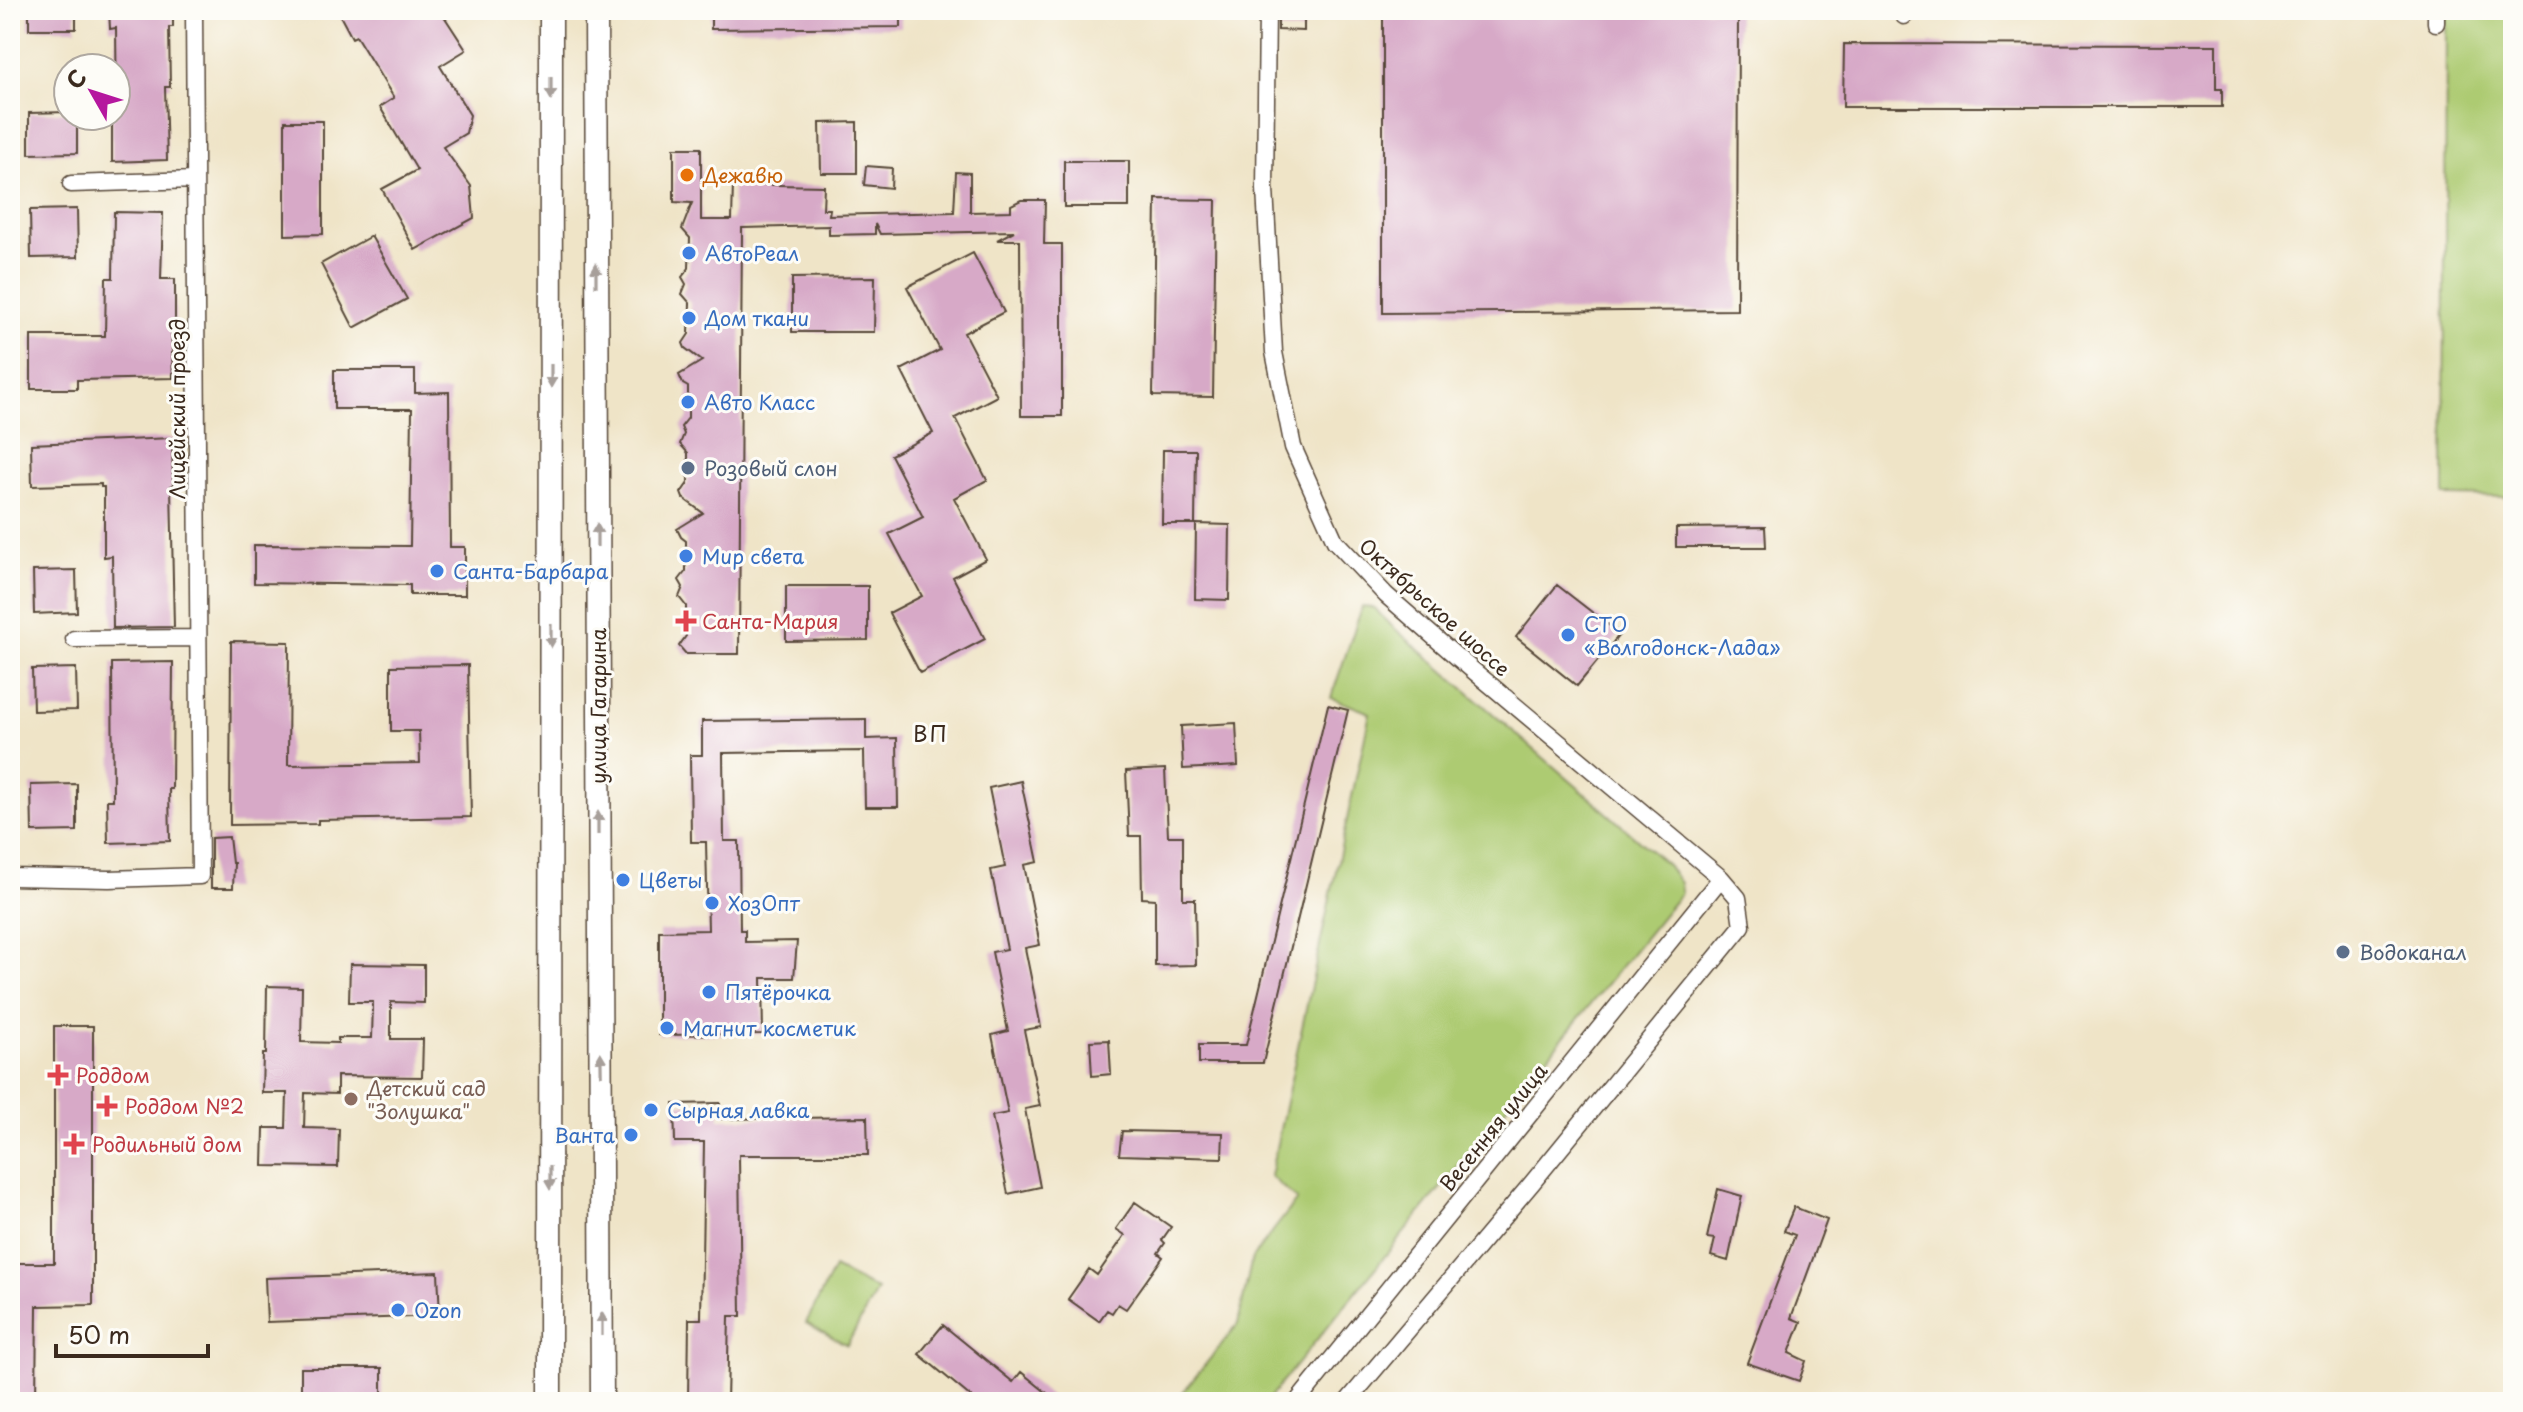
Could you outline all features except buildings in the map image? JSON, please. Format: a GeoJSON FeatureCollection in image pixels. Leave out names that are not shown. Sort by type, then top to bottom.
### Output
{"type":"FeatureCollection","features":[{"type":"Feature","properties":{"kind":"street","name":"Лицейский проезд"},"geometry":{"type":"LineString","coordinates":[[10,877],[109,879],[200,876],[194,10]]}},
{"type":"Feature","properties":{"kind":"street"},"geometry":{"type":"LineString","coordinates":[[550,1402],[551,10]]}},
{"type":"Feature","properties":{"kind":"street","name":"улица Гагарина"},"geometry":{"type":"LineString","coordinates":[[596,10],[602,1402]]}},
{"type":"Feature","properties":{"kind":"street","name":"Октябрьское шоссе"},"geometry":{"type":"LineString","coordinates":[[1267,10],[1265,189],[1274,352],[1293,447],[1335,541],[1386,595],[1457,657],[1721,878],[1738,898],[1742,926],[1522,1195],[1347,1402]]}},
{"type":"Feature","properties":{"kind":"street"},"geometry":{"type":"LineString","coordinates":[[71,184],[195,180]]}},
{"type":"Feature","properties":{"kind":"street"},"geometry":{"type":"LineString","coordinates":[[74,639],[198,638]]}},
{"type":"Feature","properties":{"kind":"street","name":"Весенняя улица"},"geometry":{"type":"LineString","coordinates":[[1297,1402],[1721,878]]}},
{"type":"Feature","properties":{"kind":"green space"},"geometry":{"type":"Polygon","coordinates":[[[2446,10],[2513,10],[2513,497],[2444,496],[2446,10]]]}},
{"type":"Feature","properties":{"kind":"green space"},"geometry":{"type":"Polygon","coordinates":[[[1362,607],[1375,608],[1385,620],[1667,865],[1680,883],[1681,893],[1266,1402],[1175,1402],[1238,1324],[1252,1258],[1297,1200],[1270,1176],[1370,713],[1331,698],[1362,607]]]}},
{"type":"Feature","properties":{"kind":"green space"},"geometry":{"type":"Polygon","coordinates":[[[834,1268],[877,1290],[847,1345],[806,1323],[834,1268]]]}},
{"type":"Feature","properties":{"kind":"place","name":"Дежавю"},"geometry":{"type":"Point","coordinates":[687,175]}},
{"type":"Feature","properties":{"kind":"place","name":"АвтоРеал"},"geometry":{"type":"Point","coordinates":[689,253]}},
{"type":"Feature","properties":{"kind":"place","name":"Дом ткани"},"geometry":{"type":"Point","coordinates":[689,318]}},
{"type":"Feature","properties":{"kind":"place","name":"Авто Класс"},"geometry":{"type":"Point","coordinates":[688,402]}},
{"type":"Feature","properties":{"kind":"place","name":"Розовый слон"},"geometry":{"type":"Point","coordinates":[688,468]}},
{"type":"Feature","properties":{"kind":"place","name":"Мир света"},"geometry":{"type":"Point","coordinates":[686,556]}},
{"type":"Feature","properties":{"kind":"place","name":"Санта-Барбара"},"geometry":{"type":"Point","coordinates":[437,571]}},
{"type":"Feature","properties":{"kind":"place","name":"Санта-Мария"},"geometry":{"type":"Point","coordinates":[686,621]}},
{"type":"Feature","properties":{"kind":"place","name":"СТО «Волгодонск-Лада»"},"geometry":{"type":"Point","coordinates":[1568,635]}},
{"type":"Feature","properties":{"kind":"place","name":"Цветы"},"geometry":{"type":"Point","coordinates":[623,880]}},
{"type":"Feature","properties":{"kind":"place","name":"ХозОпт"},"geometry":{"type":"Point","coordinates":[712,903]}},
{"type":"Feature","properties":{"kind":"place","name":"Водоканал"},"geometry":{"type":"Point","coordinates":[2343,952]}},
{"type":"Feature","properties":{"kind":"place","name":"Пятёрочка"},"geometry":{"type":"Point","coordinates":[709,992]}},
{"type":"Feature","properties":{"kind":"place","name":"Магнит косметик"},"geometry":{"type":"Point","coordinates":[667,1028]}},
{"type":"Feature","properties":{"kind":"place","name":"Роддом"},"geometry":{"type":"Point","coordinates":[58,1075]}},
{"type":"Feature","properties":{"kind":"place","name":"Детский сад \"Золушка\""},"geometry":{"type":"Point","coordinates":[351,1099]}},
{"type":"Feature","properties":{"kind":"place","name":"Роддом №2"},"geometry":{"type":"Point","coordinates":[107,1106]}},
{"type":"Feature","properties":{"kind":"place","name":"Сырная лавка"},"geometry":{"type":"Point","coordinates":[651,1110]}},
{"type":"Feature","properties":{"kind":"place","name":"Ванта"},"geometry":{"type":"Point","coordinates":[631,1135]}},
{"type":"Feature","properties":{"kind":"place","name":"Родильный дом"},"geometry":{"type":"Point","coordinates":[74,1144]}},
{"type":"Feature","properties":{"kind":"place","name":"Ozon"},"geometry":{"type":"Point","coordinates":[398,1310]}},
{"type":"Feature","properties":{"kind":"district","name":"ВП"},"geometry":{"type":"Point","coordinates":[931,732]}}]}
